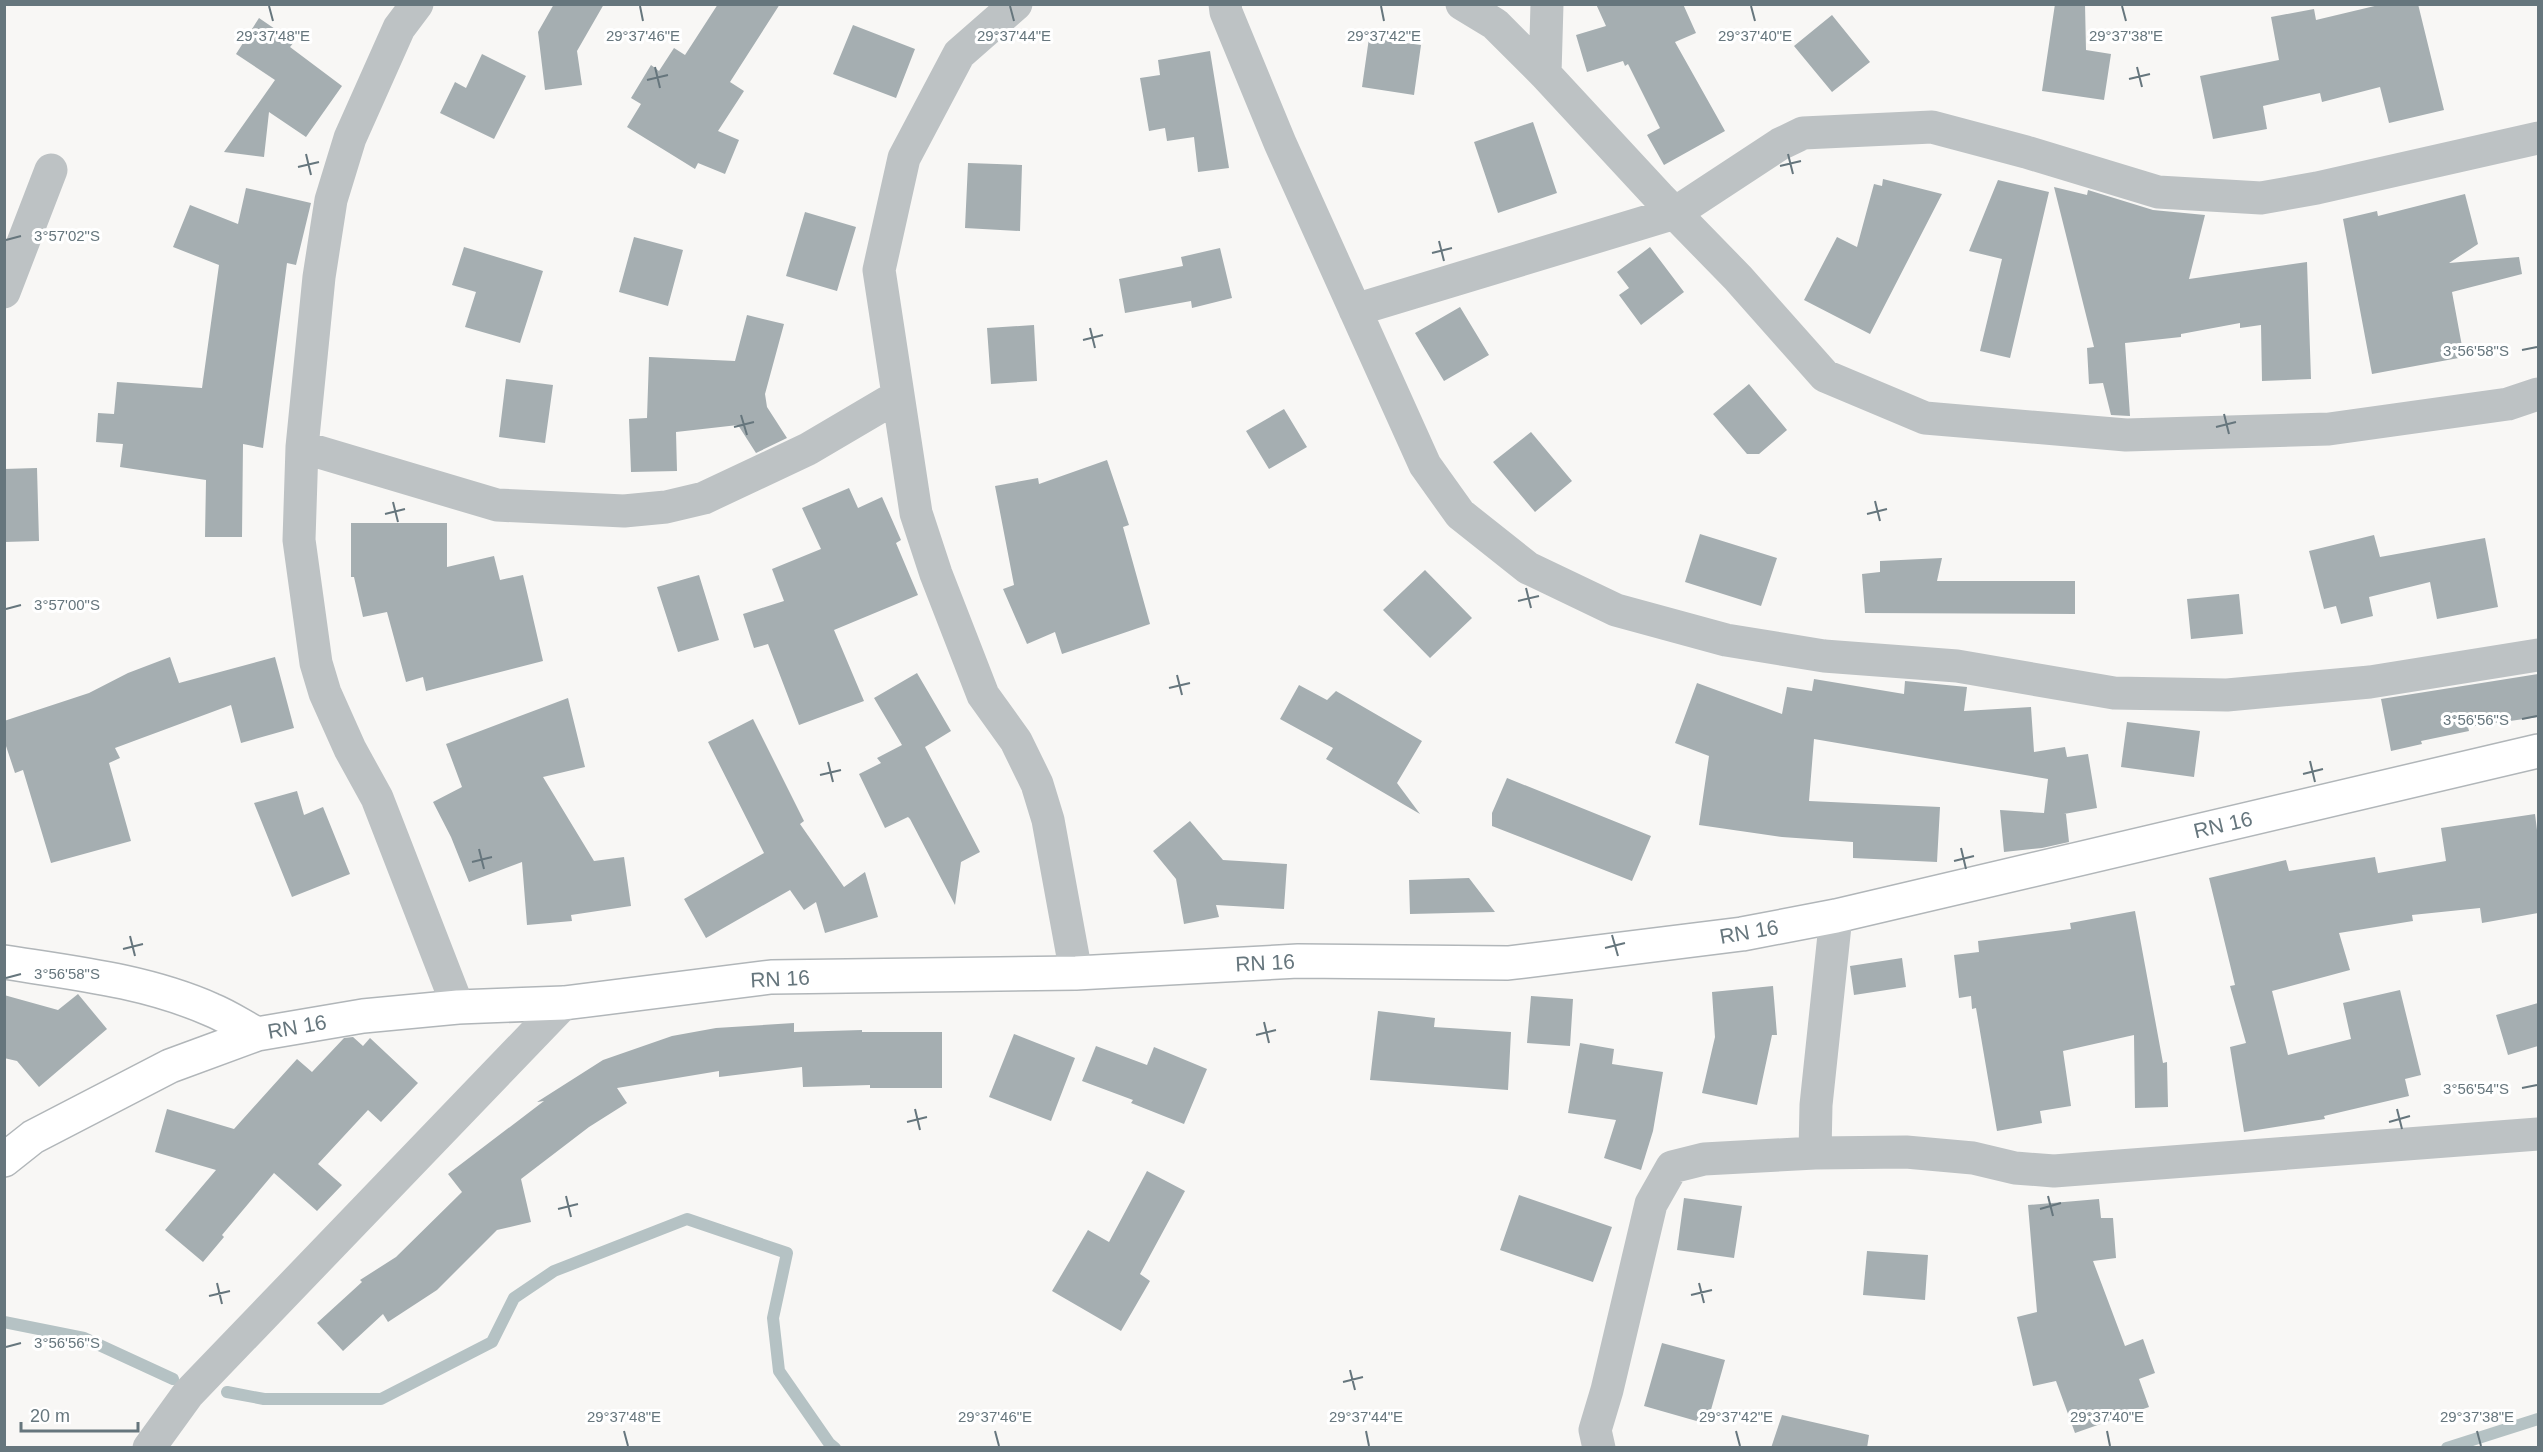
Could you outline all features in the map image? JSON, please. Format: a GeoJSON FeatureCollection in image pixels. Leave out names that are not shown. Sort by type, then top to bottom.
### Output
{"type":"FeatureCollection","features":[{"type":"Feature","properties":{"kind":"main road","name":"RN 16"},"geometry":{"type":"LineString","coordinates":[[4,1160],[33,1137],[170,1066],[257,1034],[363,1016],[458,1008],[564,1003],[771,977],[1076,973],[1298,961],[1508,963],[1742,934],[1836,916],[2538,751]]}},
{"type":"Feature","properties":{"kind":"main road"},"geometry":{"type":"LineString","coordinates":[[4,962],[100,977],[186,1000],[213,1010],[257,1034]]}},
{"type":"Feature","properties":{"kind":"street"},"geometry":{"type":"LineString","coordinates":[[417,4],[399,28],[354,128],[331,200],[319,277],[302,447],[299,540],[316,663],[325,693],[350,749],[377,798],[458,1008]]}},
{"type":"Feature","properties":{"kind":"street"},"geometry":{"type":"LineString","coordinates":[[1016,4],[959,54],[904,158],[879,270],[916,513],[936,574],[982,695],[1016,741],[1037,784],[1048,820],[1076,973]]}},
{"type":"Feature","properties":{"kind":"street"},"geometry":{"type":"LineString","coordinates":[[1226,4],[1226,12],[1280,143],[1425,465],[1460,514],[1528,568],[1616,610],[1726,640],[1824,656],[1957,666],[2114,693],[2227,695],[2370,682],[2538,655]]}},
{"type":"Feature","properties":{"kind":"street"},"geometry":{"type":"LineString","coordinates":[[1462,4],[1495,24],[1545,74],[1738,278],[1825,376],[1925,418],[2126,435],[2329,429],[2508,404],[2538,394]]}},
{"type":"Feature","properties":{"kind":"street"},"geometry":{"type":"LineString","coordinates":[[1545,74],[1547,4]]}},
{"type":"Feature","properties":{"kind":"street"},"geometry":{"type":"LineString","coordinates":[[1355,310],[1675,213],[1780,144],[1803,134],[1822,131],[1932,127],[2026,152],[2158,192],[2261,198],[2317,188],[2538,138]]}},
{"type":"Feature","properties":{"kind":"street"},"geometry":{"type":"LineString","coordinates":[[4,292],[51,170]]}},
{"type":"Feature","properties":{"kind":"street"},"geometry":{"type":"LineString","coordinates":[[302,447],[497,505],[624,511],[666,507],[704,498],[808,449],[898,396]]}},
{"type":"Feature","properties":{"kind":"street"},"geometry":{"type":"LineString","coordinates":[[1815,1153],[1816,1105],[1836,916]]}},
{"type":"Feature","properties":{"kind":"street"},"geometry":{"type":"LineString","coordinates":[[149,1448],[188,1394],[564,1003]]}},
{"type":"Feature","properties":{"kind":"street"},"geometry":{"type":"LineString","coordinates":[[1599,1448],[1595,1430],[1607,1390],[1651,1204],[1672,1167],[1704,1159],[1815,1153],[1906,1152],[1973,1158],[2016,1168],[2054,1171],[2538,1134]]}},
{"type":"Feature","properties":{"kind":"building"},"geometry":{"type":"Polygon","coordinates":[[[554,4],[604,4],[577,51],[582,85],[545,90],[538,32],[554,4]]]}},
{"type":"Feature","properties":{"kind":"building"},"geometry":{"type":"Polygon","coordinates":[[[718,4],[780,4],[730,82],[744,91],[718,131],[739,140],[725,174],[698,163],[695,169],[627,127],[641,104],[631,98],[651,65],[659,71],[674,48],[685,55],[718,4]]]}},
{"type":"Feature","properties":{"kind":"building"},"geometry":{"type":"Polygon","coordinates":[[[1596,4],[1683,4],[1696,33],[1675,42],[1725,131],[1664,165],[1647,135],[1660,128],[1628,64],[1625,66],[1623,61],[1587,72],[1576,35],[1606,26],[1596,4]]]}},
{"type":"Feature","properties":{"kind":"building"},"geometry":{"type":"Polygon","coordinates":[[[2055,4],[2085,4],[2086,50],[2111,54],[2104,100],[2042,91],[2055,4]]]}},
{"type":"Feature","properties":{"kind":"building"},"geometry":{"type":"Polygon","coordinates":[[[2383,4],[2418,4],[2444,110],[2389,123],[2380,87],[2322,102],[2320,93],[2263,106],[2267,129],[2213,139],[2200,76],[2279,60],[2271,17],[2314,9],[2316,20],[2383,4]]]}},
{"type":"Feature","properties":{"kind":"building"},"geometry":{"type":"Polygon","coordinates":[[[1832,15],[1870,62],[1832,92],[1794,46],[1832,15]]]}},
{"type":"Feature","properties":{"kind":"building"},"geometry":{"type":"Polygon","coordinates":[[[259,18],[294,42],[290,47],[342,86],[306,137],[269,112],[264,157],[224,152],[275,80],[236,54],[259,18]]]}},
{"type":"Feature","properties":{"kind":"building"},"geometry":{"type":"Polygon","coordinates":[[[853,25],[915,49],[896,98],[833,74],[853,25]]]}},
{"type":"Feature","properties":{"kind":"building"},"geometry":{"type":"Polygon","coordinates":[[[1369,38],[1421,45],[1414,95],[1362,87],[1369,38]]]}},
{"type":"Feature","properties":{"kind":"building"},"geometry":{"type":"Polygon","coordinates":[[[1210,51],[1229,168],[1198,172],[1194,137],[1167,141],[1165,128],[1149,131],[1140,78],[1160,75],[1158,60],[1210,51]]]}},
{"type":"Feature","properties":{"kind":"building"},"geometry":{"type":"Polygon","coordinates":[[[482,54],[526,76],[494,139],[440,113],[455,82],[466,88],[482,54]]]}},
{"type":"Feature","properties":{"kind":"building"},"geometry":{"type":"Polygon","coordinates":[[[1533,122],[1557,193],[1498,213],[1474,142],[1533,122]]]}},
{"type":"Feature","properties":{"kind":"building"},"geometry":{"type":"Polygon","coordinates":[[[968,163],[1022,165],[1020,231],[965,228],[968,163]]]}},
{"type":"Feature","properties":{"kind":"building"},"geometry":{"type":"Polygon","coordinates":[[[1883,179],[1942,194],[1870,334],[1804,300],[1837,237],[1857,247],[1874,184],[1882,186],[1883,179]]]}},
{"type":"Feature","properties":{"kind":"building"},"geometry":{"type":"Polygon","coordinates":[[[1998,180],[2049,192],[2010,358],[1980,351],[2002,259],[1969,251],[1998,180]]]}},
{"type":"Feature","properties":{"kind":"building"},"geometry":{"type":"Polygon","coordinates":[[[2054,187],[2087,195],[2088,190],[2153,210],[2205,215],[2189,279],[2307,262],[2311,379],[2262,381],[2261,325],[2240,328],[2240,323],[2181,334],[2181,337],[2125,343],[2130,416],[2111,415],[2103,383],[2089,384],[2087,348],[2094,347],[2054,187]]]}},
{"type":"Feature","properties":{"kind":"building"},"geometry":{"type":"Polygon","coordinates":[[[246,188],[311,203],[296,265],[287,263],[263,448],[243,444],[242,537],[205,537],[206,480],[120,467],[123,444],[96,442],[98,413],[114,414],[117,382],[202,388],[219,265],[173,247],[190,205],[238,224],[246,188]]]}},
{"type":"Feature","properties":{"kind":"building"},"geometry":{"type":"Polygon","coordinates":[[[2465,194],[2478,244],[2449,263],[2519,257],[2522,274],[2452,292],[2464,357],[2372,374],[2343,219],[2377,211],[2378,216],[2465,194]]]}},
{"type":"Feature","properties":{"kind":"building"},"geometry":{"type":"Polygon","coordinates":[[[805,212],[856,227],[837,291],[786,276],[805,212]]]}},
{"type":"Feature","properties":{"kind":"building"},"geometry":{"type":"Polygon","coordinates":[[[634,237],[683,250],[668,306],[619,292],[634,237]]]}},
{"type":"Feature","properties":{"kind":"building"},"geometry":{"type":"Polygon","coordinates":[[[464,247],[543,271],[520,343],[465,327],[476,292],[452,285],[464,247]]]}},
{"type":"Feature","properties":{"kind":"building"},"geometry":{"type":"Polygon","coordinates":[[[1650,247],[1684,292],[1641,325],[1619,295],[1629,288],[1617,272],[1650,247]]]}},
{"type":"Feature","properties":{"kind":"building"},"geometry":{"type":"Polygon","coordinates":[[[1220,248],[1232,298],[1192,308],[1191,301],[1125,313],[1119,279],[1183,266],[1181,257],[1220,248]]]}},
{"type":"Feature","properties":{"kind":"building"},"geometry":{"type":"Polygon","coordinates":[[[1460,307],[1489,355],[1444,381],[1415,333],[1460,307]]]}},
{"type":"Feature","properties":{"kind":"building"},"geometry":{"type":"Polygon","coordinates":[[[747,315],[784,324],[765,394],[767,407],[787,438],[756,453],[738,425],[676,432],[677,471],[631,472],[629,419],[647,418],[649,357],[735,361],[747,315]]]}},
{"type":"Feature","properties":{"kind":"building"},"geometry":{"type":"Polygon","coordinates":[[[1034,325],[1037,381],[991,384],[987,328],[1034,325]]]}},
{"type":"Feature","properties":{"kind":"building"},"geometry":{"type":"Polygon","coordinates":[[[506,379],[553,385],[545,443],[499,437],[506,379]]]}},
{"type":"Feature","properties":{"kind":"building"},"geometry":{"type":"Polygon","coordinates":[[[1749,384],[1787,430],[1759,454],[1747,454],[1713,414],[1749,384]]]}},
{"type":"Feature","properties":{"kind":"building"},"geometry":{"type":"Polygon","coordinates":[[[1284,409],[1307,447],[1269,469],[1246,431],[1284,409]]]}},
{"type":"Feature","properties":{"kind":"building"},"geometry":{"type":"Polygon","coordinates":[[[1531,432],[1572,481],[1535,512],[1493,462],[1531,432]]]}},
{"type":"Feature","properties":{"kind":"building"},"geometry":{"type":"Polygon","coordinates":[[[1107,460],[1129,525],[1123,527],[1150,624],[1062,654],[1055,632],[1027,644],[1003,589],[1014,585],[995,486],[1038,478],[1039,484],[1107,460]]]}},
{"type":"Feature","properties":{"kind":"building"},"geometry":{"type":"Polygon","coordinates":[[[37,468],[39,541],[4,542],[4,469],[37,468]]]}},
{"type":"Feature","properties":{"kind":"building"},"geometry":{"type":"Polygon","coordinates":[[[849,488],[858,508],[882,497],[901,540],[896,543],[918,595],[834,630],[864,701],[799,725],[768,644],[754,648],[743,614],[784,601],[772,569],[821,549],[802,508],[849,488]]]}},
{"type":"Feature","properties":{"kind":"building"},"geometry":{"type":"Polygon","coordinates":[[[351,523],[447,523],[447,567],[494,556],[500,580],[523,575],[543,661],[426,691],[423,677],[406,682],[387,612],[363,617],[354,577],[351,577],[351,523]]]}},
{"type":"Feature","properties":{"kind":"building"},"geometry":{"type":"Polygon","coordinates":[[[1700,534],[1777,558],[1761,606],[1685,582],[1700,534]]]}},
{"type":"Feature","properties":{"kind":"building"},"geometry":{"type":"Polygon","coordinates":[[[2374,535],[2380,557],[2485,538],[2498,607],[2437,619],[2430,582],[2369,597],[2373,616],[2341,624],[2336,606],[2324,609],[2309,551],[2374,535]]]}},
{"type":"Feature","properties":{"kind":"building"},"geometry":{"type":"Polygon","coordinates":[[[1942,558],[1937,581],[2075,581],[2075,614],[1865,613],[1862,574],[1880,572],[1880,561],[1942,558]]]}},
{"type":"Feature","properties":{"kind":"building"},"geometry":{"type":"Polygon","coordinates":[[[1425,570],[1472,618],[1430,658],[1383,610],[1425,570]]]}},
{"type":"Feature","properties":{"kind":"building"},"geometry":{"type":"Polygon","coordinates":[[[699,575],[719,640],[678,652],[657,587],[699,575]]]}},
{"type":"Feature","properties":{"kind":"building"},"geometry":{"type":"Polygon","coordinates":[[[2239,594],[2243,634],[2191,639],[2187,599],[2239,594]]]}},
{"type":"Feature","properties":{"kind":"building"},"geometry":{"type":"Polygon","coordinates":[[[170,657],[179,683],[275,657],[294,728],[241,743],[231,705],[115,748],[120,758],[109,763],[131,841],[51,863],[23,770],[15,773],[4,740],[4,721],[89,693],[128,673],[170,657]]]}},
{"type":"Feature","properties":{"kind":"building"},"geometry":{"type":"Polygon","coordinates":[[[917,673],[951,731],[925,747],[980,852],[961,862],[955,905],[910,819],[908,817],[885,828],[859,774],[881,763],[877,758],[902,745],[874,698],[917,673]]]}},
{"type":"Feature","properties":{"kind":"building"},"geometry":{"type":"Polygon","coordinates":[[[2538,674],[2538,717],[2468,727],[2469,731],[2421,741],[2422,744],[2391,751],[2381,699],[2538,674]]]}},
{"type":"Feature","properties":{"kind":"building"},"geometry":{"type":"Polygon","coordinates":[[[1814,679],[1904,694],[1905,681],[1967,687],[1964,711],[2031,707],[2034,752],[2065,747],[2067,757],[2088,754],[2097,808],[2064,814],[2066,814],[2069,842],[2042,848],[2004,852],[2000,810],[2044,813],[2048,779],[1814,739],[1809,801],[1940,807],[1937,862],[1853,858],[1853,842],[1782,837],[1699,825],[1709,756],[1675,743],[1697,683],[1782,714],[1787,687],[1812,691],[1814,679]]]}},
{"type":"Feature","properties":{"kind":"building"},"geometry":{"type":"Polygon","coordinates":[[[1299,685],[1327,700],[1336,691],[1422,741],[1397,783],[1420,814],[1326,759],[1333,748],[1280,719],[1299,685]]]}},
{"type":"Feature","properties":{"kind":"building"},"geometry":{"type":"Polygon","coordinates":[[[568,698],[585,767],[543,777],[594,861],[624,857],[631,906],[571,915],[572,921],[527,925],[522,862],[469,882],[451,837],[433,802],[462,787],[446,744],[568,698]]]}},
{"type":"Feature","properties":{"kind":"building"},"geometry":{"type":"Polygon","coordinates":[[[753,719],[804,821],[800,824],[844,887],[865,872],[878,917],[825,933],[816,902],[804,910],[790,890],[706,938],[684,899],[764,853],[708,742],[753,719]]]}},
{"type":"Feature","properties":{"kind":"building"},"geometry":{"type":"Polygon","coordinates":[[[2127,722],[2200,731],[2194,777],[2121,767],[2127,722]]]}},
{"type":"Feature","properties":{"kind":"building"},"geometry":{"type":"Polygon","coordinates":[[[1507,778],[1651,836],[1632,881],[1492,826],[1492,813],[1507,778]]]}},
{"type":"Feature","properties":{"kind":"building"},"geometry":{"type":"Polygon","coordinates":[[[297,791],[304,815],[323,807],[350,874],[292,897],[254,803],[297,791]]]}},
{"type":"Feature","properties":{"kind":"building"},"geometry":{"type":"Polygon","coordinates":[[[2535,814],[2538,838],[2538,913],[2482,923],[2480,908],[2412,915],[2413,921],[2339,933],[2350,970],[2272,991],[2288,1055],[2351,1039],[2343,1003],[2400,990],[2421,1075],[2405,1079],[2409,1096],[2324,1116],[2325,1119],[2244,1132],[2230,1047],[2246,1043],[2230,986],[2235,985],[2209,878],[2286,860],[2289,871],[2375,857],[2378,873],[2446,861],[2441,828],[2535,814]]]}},
{"type":"Feature","properties":{"kind":"building"},"geometry":{"type":"Polygon","coordinates":[[[1190,821],[1223,860],[1287,864],[1284,909],[1216,905],[1219,917],[1184,924],[1176,879],[1153,851],[1190,821]]]}},
{"type":"Feature","properties":{"kind":"building"},"geometry":{"type":"Polygon","coordinates":[[[1469,878],[1495,912],[1410,914],[1409,880],[1469,878]]]}},
{"type":"Feature","properties":{"kind":"building"},"geometry":{"type":"Polygon","coordinates":[[[2135,911],[2163,1063],[2167,1062],[2168,1107],[2135,1108],[2134,1035],[2063,1051],[2071,1106],[2040,1111],[2042,1123],[1997,1131],[1976,1008],[1972,1009],[1971,996],[1959,998],[1954,955],[1979,952],[1978,941],[2071,929],[2070,923],[2135,911]]]}},
{"type":"Feature","properties":{"kind":"building"},"geometry":{"type":"Polygon","coordinates":[[[1902,958],[1906,987],[1854,995],[1850,966],[1902,958]]]}},
{"type":"Feature","properties":{"kind":"building"},"geometry":{"type":"Polygon","coordinates":[[[1773,986],[1777,1035],[1772,1035],[1757,1105],[1702,1093],[1715,1037],[1712,992],[1773,986]]]}},
{"type":"Feature","properties":{"kind":"building"},"geometry":{"type":"Polygon","coordinates":[[[78,994],[107,1029],[39,1087],[17,1061],[4,1058],[4,995],[58,1010],[78,994]]]}},
{"type":"Feature","properties":{"kind":"building"},"geometry":{"type":"Polygon","coordinates":[[[1531,996],[1573,999],[1570,1046],[1527,1043],[1531,996]]]}},
{"type":"Feature","properties":{"kind":"building"},"geometry":{"type":"Polygon","coordinates":[[[2538,1003],[2538,1046],[2508,1055],[2496,1015],[2538,1003]]]}},
{"type":"Feature","properties":{"kind":"building"},"geometry":{"type":"Polygon","coordinates":[[[1378,1011],[1435,1018],[1434,1027],[1511,1032],[1508,1090],[1370,1080],[1378,1011]]]}},
{"type":"Feature","properties":{"kind":"building"},"geometry":{"type":"Polygon","coordinates":[[[794,1023],[794,1032],[862,1030],[862,1032],[942,1032],[942,1088],[870,1088],[870,1085],[803,1087],[802,1067],[719,1077],[719,1071],[617,1088],[627,1103],[589,1127],[521,1179],[531,1222],[497,1230],[437,1290],[388,1322],[383,1314],[343,1351],[317,1323],[362,1282],[360,1280],[396,1257],[462,1192],[448,1174],[544,1101],[537,1102],[603,1060],[672,1036],[716,1028],[794,1023]]]}},
{"type":"Feature","properties":{"kind":"building"},"geometry":{"type":"Polygon","coordinates":[[[1014,1034],[1075,1058],[1051,1121],[989,1097],[1014,1034]]]}},
{"type":"Feature","properties":{"kind":"building"},"geometry":{"type":"Polygon","coordinates":[[[353,1037],[363,1046],[370,1038],[418,1083],[381,1122],[368,1110],[318,1164],[342,1185],[317,1211],[274,1173],[222,1235],[224,1237],[203,1262],[165,1230],[216,1170],[155,1152],[167,1109],[234,1129],[297,1059],[312,1072],[344,1038],[353,1037]]]}},
{"type":"Feature","properties":{"kind":"building"},"geometry":{"type":"Polygon","coordinates":[[[1580,1043],[1614,1049],[1612,1064],[1663,1072],[1653,1131],[1641,1170],[1604,1158],[1616,1120],[1568,1113],[1580,1043]]]}},
{"type":"Feature","properties":{"kind":"building"},"geometry":{"type":"Polygon","coordinates":[[[1096,1046],[1147,1065],[1154,1047],[1207,1069],[1184,1124],[1131,1103],[1133,1100],[1082,1081],[1096,1046]]]}},
{"type":"Feature","properties":{"kind":"building"},"geometry":{"type":"Polygon","coordinates":[[[1147,1171],[1185,1191],[1140,1274],[1150,1281],[1121,1331],[1052,1291],[1088,1230],[1109,1242],[1147,1171]]]}},
{"type":"Feature","properties":{"kind":"building"},"geometry":{"type":"Polygon","coordinates":[[[1519,1195],[1612,1227],[1593,1282],[1500,1250],[1519,1195]]]}},
{"type":"Feature","properties":{"kind":"building"},"geometry":{"type":"Polygon","coordinates":[[[1684,1198],[1742,1206],[1734,1258],[1677,1250],[1684,1198]]]}},
{"type":"Feature","properties":{"kind":"building"},"geometry":{"type":"Polygon","coordinates":[[[2099,1199],[2101,1218],[2113,1218],[2116,1258],[2093,1261],[2125,1346],[2143,1339],[2155,1373],[2139,1379],[2149,1407],[2075,1433],[2056,1381],[2033,1386],[2017,1317],[2037,1312],[2028,1205],[2099,1199]]]}},
{"type":"Feature","properties":{"kind":"building"},"geometry":{"type":"Polygon","coordinates":[[[1867,1251],[1928,1255],[1925,1300],[1863,1295],[1867,1251]]]}},
{"type":"Feature","properties":{"kind":"building"},"geometry":{"type":"Polygon","coordinates":[[[1662,1343],[1725,1360],[1707,1424],[1644,1406],[1662,1343]]]}},
{"type":"Feature","properties":{"kind":"building"},"geometry":{"type":"Polygon","coordinates":[[[1782,1415],[1869,1435],[1867,1448],[1771,1448],[1782,1415]]]}},
{"type":"Feature","properties":{"kind":"waterway"},"geometry":{"type":"LineString","coordinates":[[227,1392],[264,1399],[381,1399],[492,1342],[514,1298],[554,1271],[687,1219],[787,1253],[773,1318],[779,1371],[829,1443],[835,1448]]}},
{"type":"Feature","properties":{"kind":"waterway"},"geometry":{"type":"LineString","coordinates":[[4,1322],[84,1338],[173,1379]]}},
{"type":"Feature","properties":{"kind":"waterway"},"geometry":{"type":"LineString","coordinates":[[2447,1448],[2538,1419]]}}]}
